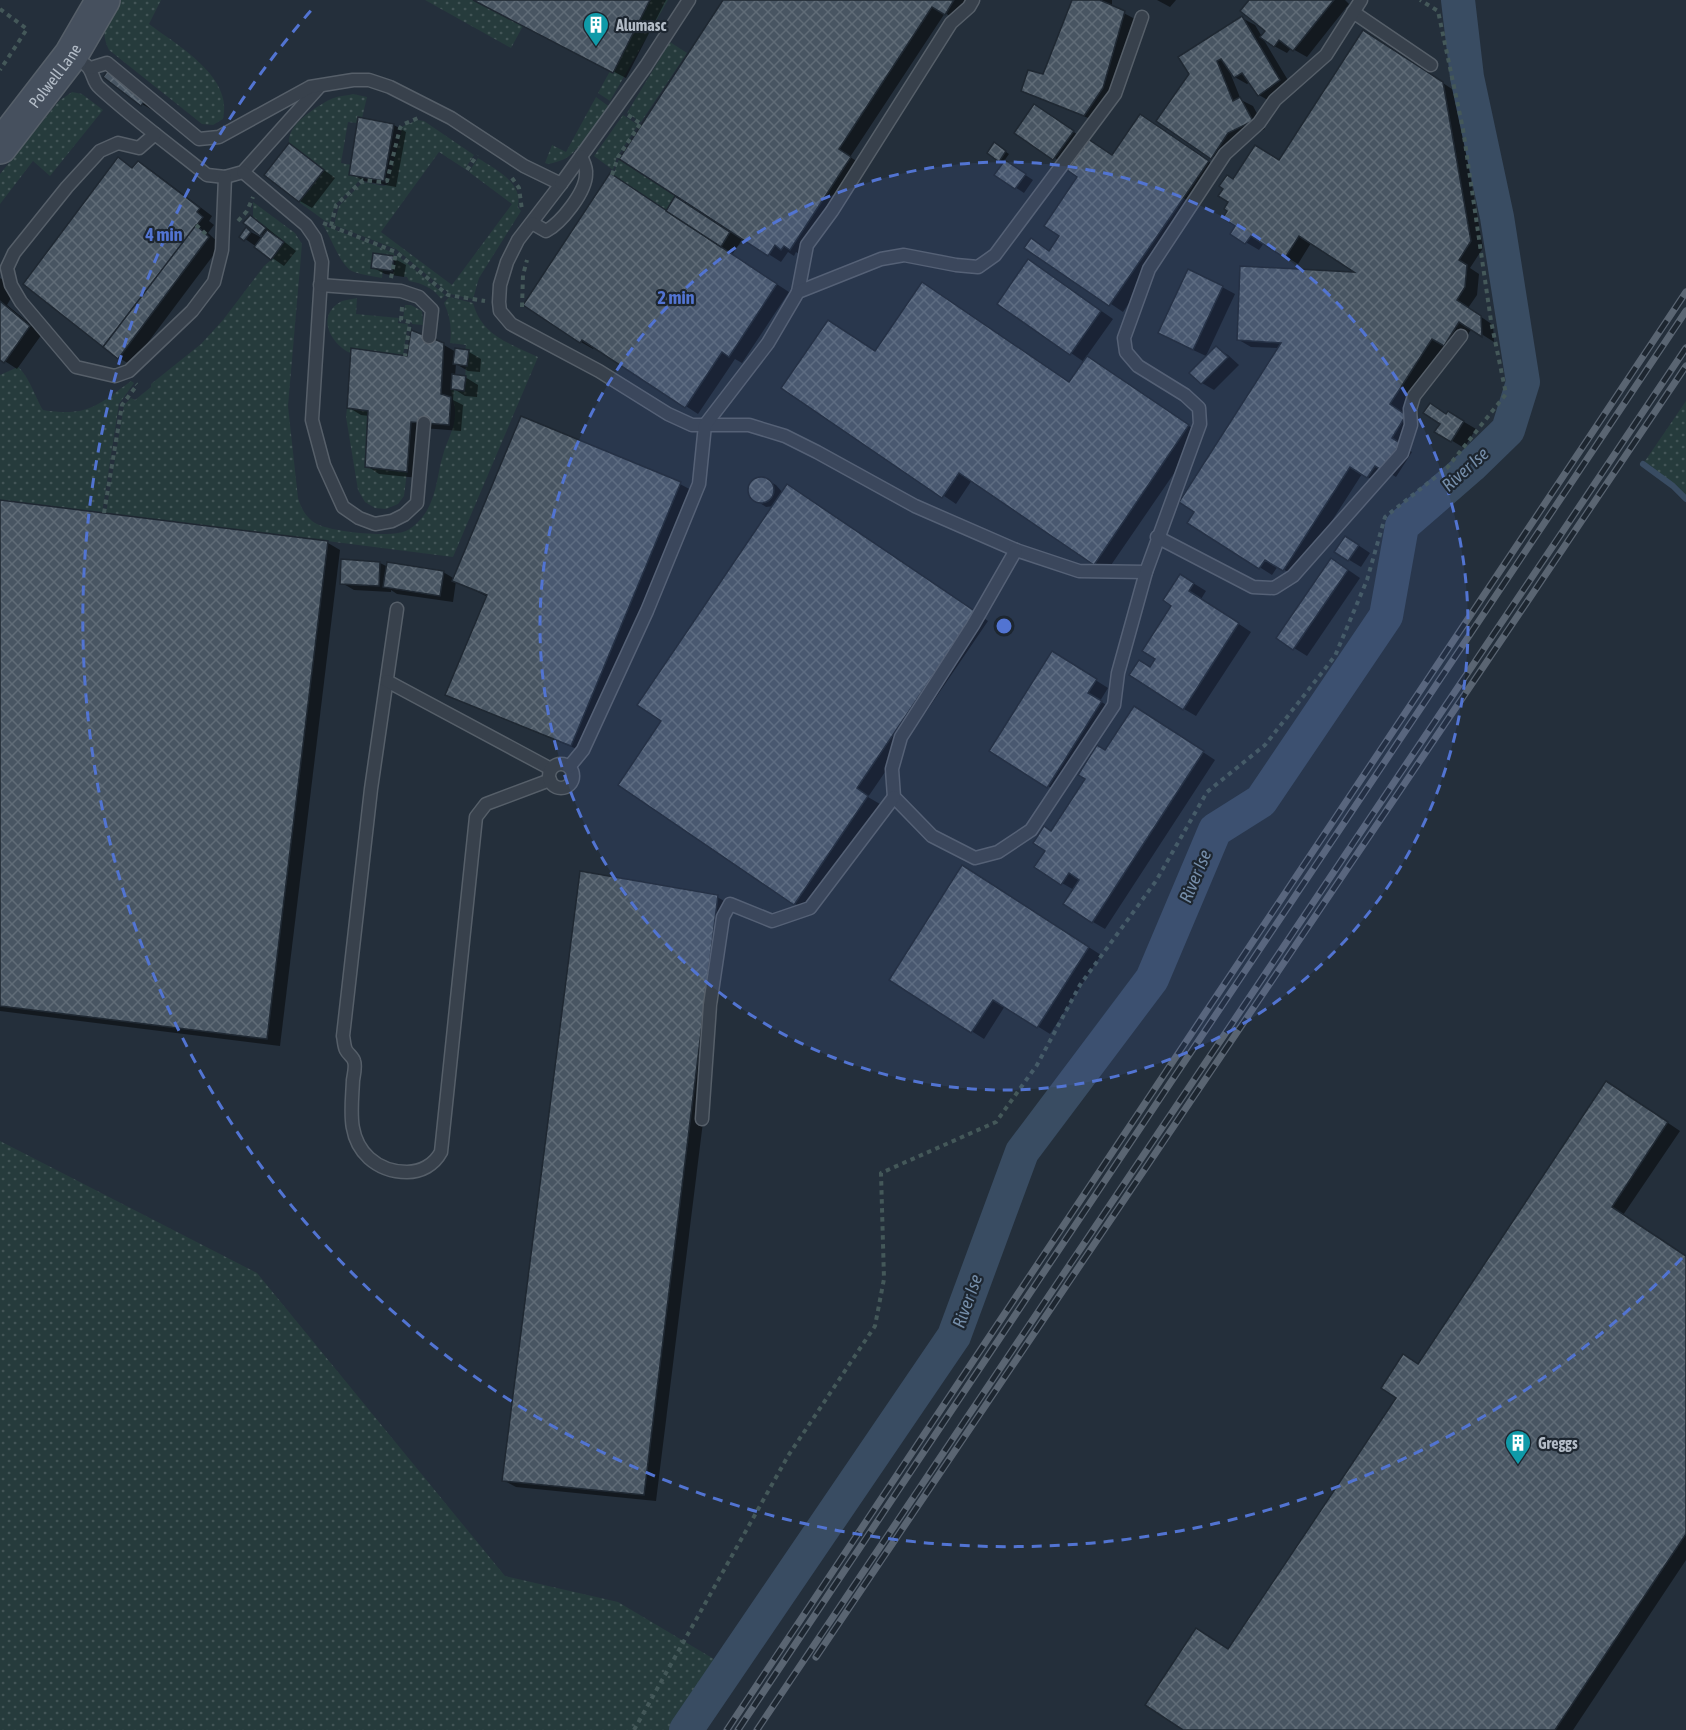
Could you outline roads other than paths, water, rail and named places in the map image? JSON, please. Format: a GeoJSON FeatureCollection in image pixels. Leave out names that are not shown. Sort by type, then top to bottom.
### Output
{"type":"FeatureCollection","features":[{"type":"Feature","properties":{"kind":"street","name":"Polwell Lane"},"geometry":{"type":"LineString","coordinates":[[0,147],[81,62],[103,0]]}},
{"type":"Feature","properties":{"kind":"lane"},"geometry":{"type":"LineString","coordinates":[[689,0],[646,66],[518,240],[507,262],[500,285],[500,311],[511,324],[599,371],[668,414],[692,425],[749,425],[785,436],[915,506],[1016,550],[1079,571],[1146,572]]}},
{"type":"Feature","properties":{"kind":"lane"},"geometry":{"type":"LineString","coordinates":[[569,767],[583,750],[647,611],[699,484],[705,425],[768,343],[798,292],[807,245],[832,211],[951,23],[969,7],[973,0]]}},
{"type":"Feature","properties":{"kind":"lane"},"geometry":{"type":"LineString","coordinates":[[1016,550],[973,625],[901,737],[891,769],[894,797],[932,836],[975,858],[998,852],[1031,830],[1114,705],[1118,673],[1146,572],[1200,424],[1199,408],[1185,395],[1138,366],[1126,352],[1124,338],[1149,269],[1225,154],[1258,123],[1275,100],[1326,55],[1361,0]]}},
{"type":"Feature","properties":{"kind":"lane"},"geometry":{"type":"LineString","coordinates":[[1353,12],[1431,65]]}},
{"type":"Feature","properties":{"kind":"lane"},"geometry":{"type":"LineString","coordinates":[[798,292],[881,259],[904,255],[978,267],[994,255],[1115,94],[1142,17]]}},
{"type":"Feature","properties":{"kind":"lane"},"geometry":{"type":"LineString","coordinates":[[81,62],[107,63],[199,138],[219,137],[310,87],[353,80],[369,80],[390,87],[451,118],[524,166],[561,184]]}},
{"type":"Feature","properties":{"kind":"lane"},"geometry":{"type":"LineString","coordinates":[[81,62],[96,86],[155,134],[207,175],[225,177],[243,172],[321,85]]}},
{"type":"Feature","properties":{"kind":"lane"},"geometry":{"type":"LineString","coordinates":[[155,134],[139,148],[118,143],[100,151],[67,187],[14,253],[7,268],[11,285],[21,302],[76,367],[115,376],[127,371],[192,311],[214,282],[222,250],[225,177]]}},
{"type":"Feature","properties":{"kind":"lane"},"geometry":{"type":"LineString","coordinates":[[532,223],[546,231],[556,226],[567,213],[582,189],[586,175],[581,156]]}},
{"type":"Feature","properties":{"kind":"lane"},"geometry":{"type":"LineString","coordinates":[[243,172],[306,225],[315,238],[322,262],[312,420],[324,465],[343,507],[359,518],[375,524],[392,521],[404,515],[417,503],[424,423]]}},
{"type":"Feature","properties":{"kind":"lane"},"geometry":{"type":"LineString","coordinates":[[320,285],[389,289],[404,291],[419,297],[432,310],[429,337]]}},
{"type":"Feature","properties":{"kind":"lane"},"geometry":{"type":"LineString","coordinates":[[1157,537],[1253,587],[1274,588],[1293,576],[1402,453],[1411,425],[1410,409],[1414,396],[1461,336]]}},
{"type":"Feature","properties":{"kind":"lane"},"geometry":{"type":"LineString","coordinates":[[397,609],[371,789],[343,1036],[346,1050],[354,1062],[351,1118],[353,1135],[360,1148],[377,1165],[399,1172],[422,1170],[437,1160],[441,1152],[476,817],[486,804],[551,775],[558,765],[569,767]]}},
{"type":"Feature","properties":{"kind":"lane"},"geometry":{"type":"LineString","coordinates":[[387,681],[551,775],[559,788],[566,787],[573,778],[569,767]]}},
{"type":"Feature","properties":{"kind":"lane"},"geometry":{"type":"LineString","coordinates":[[702,1119],[710,1005],[723,917],[730,904],[771,921],[810,908],[894,797]]}},
{"type":"Feature","properties":{"kind":"waterway","name":"River Ise"},"geometry":{"type":"LineString","coordinates":[[686,1730],[954,1336],[1022,1152],[1152,979],[1215,830],[1261,801],[1386,616],[1402,526],[1471,466],[1508,430],[1523,382],[1497,217],[1467,77],[1458,0]]}},
{"type":"Feature","properties":{"kind":"waterway"},"geometry":{"type":"LineString","coordinates":[[1643,464],[1673,486],[1686,499]]}},
{"type":"Feature","properties":{"kind":"railway"},"geometry":{"type":"LineString","coordinates":[[727,1730],[1686,292]]}},
{"type":"Feature","properties":{"kind":"railway"},"geometry":{"type":"LineString","coordinates":[[738,1730],[1686,311]]}},
{"type":"Feature","properties":{"kind":"railway"},"geometry":{"type":"LineString","coordinates":[[757,1730],[1686,348]]}},
{"type":"Feature","properties":{"kind":"railway"},"geometry":{"type":"LineString","coordinates":[[816,1657],[1686,366]]}},
{"type":"Feature","properties":{"kind":"place","name":"Alumasc"},"geometry":{"type":"Point","coordinates":[596,48]}},
{"type":"Feature","properties":{"kind":"place","name":"Greggs"},"geometry":{"type":"Point","coordinates":[1518,1466]}}]}
